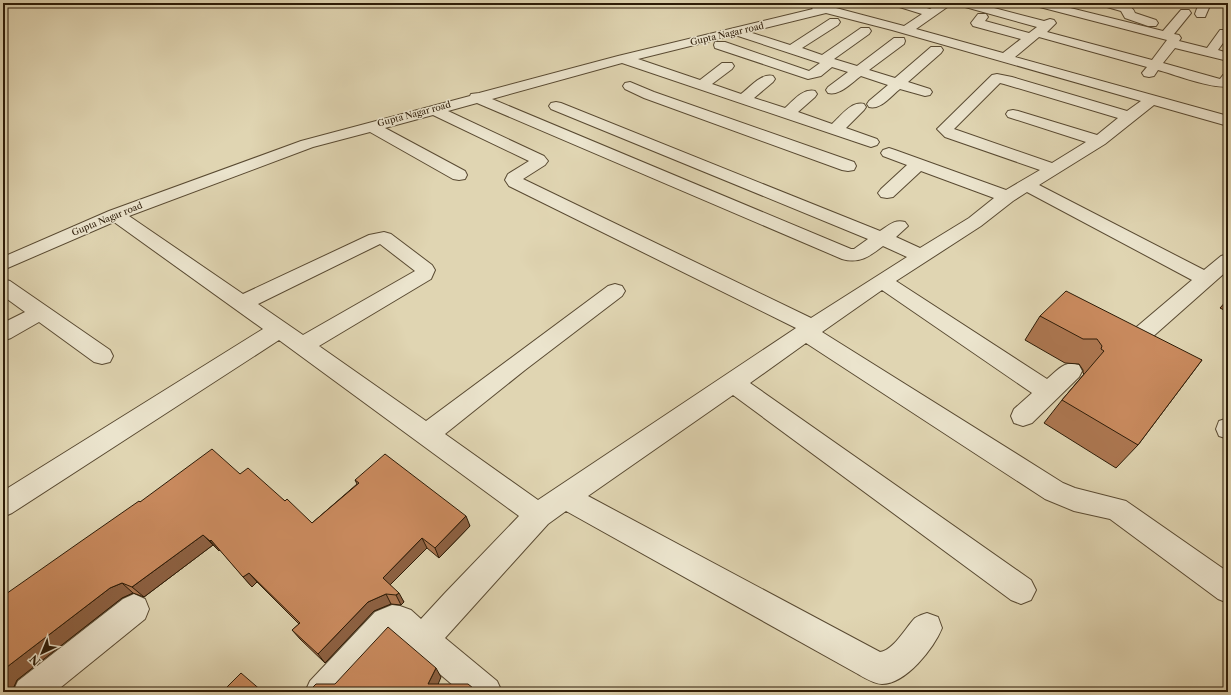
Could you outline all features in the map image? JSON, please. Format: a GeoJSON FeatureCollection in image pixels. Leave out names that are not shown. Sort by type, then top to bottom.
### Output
{"type":"FeatureCollection","features":[{"type":"Feature","properties":{"kind":"street"},"geometry":{"type":"LineString","coordinates":[[897,3],[932,13]]}},
{"type":"Feature","properties":{"kind":"street"},"geometry":{"type":"LineString","coordinates":[[833,90],[903,35],[947,3]]}},
{"type":"Feature","properties":{"kind":"street"},"geometry":{"type":"LineString","coordinates":[[962,3],[991,11],[1038,32],[1117,60],[1220,83],[1225,83],[1228,78]]}},
{"type":"Feature","properties":{"kind":"street"},"geometry":{"type":"LineString","coordinates":[[1036,3],[1070,7],[1094,18],[1170,35]]}},
{"type":"Feature","properties":{"kind":"street"},"geometry":{"type":"LineString","coordinates":[[1094,18],[1106,3],[1128,10],[1129,16],[1170,35],[1210,52],[1228,57]]}},
{"type":"Feature","properties":{"kind":"street"},"geometry":{"type":"LineString","coordinates":[[798,4],[833,12],[903,35],[1005,58],[1228,121]]}},
{"type":"Feature","properties":{"kind":"street"},"geometry":{"type":"LineString","coordinates":[[1005,58],[1070,7]]}},
{"type":"Feature","properties":{"kind":"street"},"geometry":{"type":"LineString","coordinates":[[991,11],[977,23],[1038,32]]}},
{"type":"Feature","properties":{"kind":"street"},"geometry":{"type":"LineString","coordinates":[[792,50],[833,12]]}},
{"type":"Feature","properties":{"kind":"street","name":"Gupta Nagar road"},"geometry":{"type":"LineString","coordinates":[[3,264],[115,215],[307,144],[476,97],[623,59],[737,32],[833,12]]}},
{"type":"Feature","properties":{"kind":"street"},"geometry":{"type":"LineString","coordinates":[[1152,69],[1170,35],[1184,13]]}},
{"type":"Feature","properties":{"kind":"street"},"geometry":{"type":"LineString","coordinates":[[720,45],[808,75],[816,73],[827,61],[865,31]]}},
{"type":"Feature","properties":{"kind":"street"},"geometry":{"type":"LineString","coordinates":[[737,32],[925,92]]}},
{"type":"Feature","properties":{"kind":"street"},"geometry":{"type":"LineString","coordinates":[[1210,52],[1224,33]]}},
{"type":"Feature","properties":{"kind":"street"},"geometry":{"type":"LineString","coordinates":[[874,104],[936,50]]}},
{"type":"Feature","properties":{"kind":"street"},"geometry":{"type":"LineString","coordinates":[[623,59],[872,142]]}},
{"type":"Feature","properties":{"kind":"street"},"geometry":{"type":"LineString","coordinates":[[702,85],[727,66]]}},
{"type":"Feature","properties":{"kind":"street"},"geometry":{"type":"LineString","coordinates":[[1054,169],[951,134],[945,129],[997,78],[1130,117]]}},
{"type":"Feature","properties":{"kind":"street"},"geometry":{"type":"LineString","coordinates":[[744,99],[768,80]]}},
{"type":"Feature","properties":{"kind":"street"},"geometry":{"type":"LineString","coordinates":[[630,86],[649,95],[848,166]]}},
{"type":"Feature","properties":{"kind":"street"},"geometry":{"type":"LineString","coordinates":[[787,114],[810,94]]}},
{"type":"Feature","properties":{"kind":"street"},"geometry":{"type":"LineString","coordinates":[[476,97],[849,255],[861,253],[899,226]]}},
{"type":"Feature","properties":{"kind":"street"},"geometry":{"type":"LineString","coordinates":[[521,116],[576,100]]}},
{"type":"Feature","properties":{"kind":"street"},"geometry":{"type":"LineString","coordinates":[[423,640],[455,603],[538,515],[882,281],[975,222],[1007,197],[1099,141],[1151,100]]}},
{"type":"Feature","properties":{"kind":"street"},"geometry":{"type":"LineString","coordinates":[[556,106],[882,238],[921,256]]}},
{"type":"Feature","properties":{"kind":"street"},"geometry":{"type":"LineString","coordinates":[[739,127],[765,106]]}},
{"type":"Feature","properties":{"kind":"street"},"geometry":{"type":"LineString","coordinates":[[836,130],[859,107]]}},
{"type":"Feature","properties":{"kind":"street"},"geometry":{"type":"LineString","coordinates":[[433,109],[538,158],[540,161],[514,178],[513,180],[515,182],[809,330],[1054,491],[1074,499],[1117,509],[1228,589]]}},
{"type":"Feature","properties":{"kind":"street"},"geometry":{"type":"LineString","coordinates":[[1013,114],[1099,141]]}},
{"type":"Feature","properties":{"kind":"street"},"geometry":{"type":"LineString","coordinates":[[372,126],[459,175]]}},
{"type":"Feature","properties":{"kind":"street"},"geometry":{"type":"LineString","coordinates":[[890,153],[1007,197]]}},
{"type":"Feature","properties":{"kind":"street"},"geometry":{"type":"LineString","coordinates":[[667,178],[690,161]]}},
{"type":"Feature","properties":{"kind":"street"},"geometry":{"type":"LineString","coordinates":[[887,193],[918,164]]}},
{"type":"Feature","properties":{"kind":"street"},"geometry":{"type":"LineString","coordinates":[[1027,185],[1206,279]]}},
{"type":"Feature","properties":{"kind":"street"},"geometry":{"type":"LineString","coordinates":[[115,215],[279,329],[538,515]]}},
{"type":"Feature","properties":{"kind":"street"},"geometry":{"type":"LineString","coordinates":[[242,303],[376,239],[384,238],[389,241],[425,270],[424,274],[419,278],[302,346]]}},
{"type":"Feature","properties":{"kind":"street"},"geometry":{"type":"LineString","coordinates":[[1141,335],[1228,260]]}},
{"type":"Feature","properties":{"kind":"street"},"geometry":{"type":"LineString","coordinates":[[882,281],[1048,392]]}},
{"type":"Feature","properties":{"kind":"street"},"geometry":{"type":"LineString","coordinates":[[3,286],[102,356]]}},
{"type":"Feature","properties":{"kind":"street"},"geometry":{"type":"LineString","coordinates":[[426,435],[517,364],[615,291]]}},
{"type":"Feature","properties":{"kind":"street"},"geometry":{"type":"LineString","coordinates":[[3,334],[41,312]]}},
{"type":"Feature","properties":{"kind":"street"},"geometry":{"type":"LineString","coordinates":[[3,505],[279,329]]}},
{"type":"Feature","properties":{"kind":"street"},"geometry":{"type":"LineString","coordinates":[[1023,416],[1071,371]]}},
{"type":"Feature","properties":{"kind":"street"},"geometry":{"type":"LineString","coordinates":[[732,383],[1021,590]]}},
{"type":"Feature","properties":{"kind":"street"},"geometry":{"type":"LineString","coordinates":[[566,496],[852,654],[882,668],[891,666],[901,658],[927,628]]}},
{"type":"Feature","properties":{"kind":"street"},"geometry":{"type":"LineString","coordinates":[[29,692],[134,609]]}},
{"type":"Feature","properties":{"kind":"street"},"geometry":{"type":"LineString","coordinates":[[322,692],[386,623],[392,620],[400,622],[423,640],[467,686]]}},
{"type":"Feature","properties":{"kind":"building"},"geometry":{"type":"Polygon","coordinates":[[[1066,291],[1202,360],[1138,445],[1062,400],[1104,351],[1101,349],[1102,346],[1097,339],[1083,339],[1040,316],[1066,291]]]}},
{"type":"Feature","properties":{"kind":"building"},"geometry":{"type":"Polygon","coordinates":[[[212,449],[240,474],[248,468],[285,501],[287,499],[312,523],[359,483],[355,480],[385,454],[466,516],[435,548],[422,538],[383,578],[399,593],[396,595],[386,594],[368,602],[318,654],[292,630],[300,623],[249,573],[243,577],[211,540],[210,541],[203,535],[132,587],[122,583],[110,588],[3,670],[3,596],[139,501],[140,502],[212,449]]]}},
{"type":"Feature","properties":{"kind":"building"},"geometry":{"type":"Polygon","coordinates":[[[388,627],[436,668],[428,684],[468,684],[478,692],[308,692],[316,684],[335,684],[388,627]]]}},
{"type":"Feature","properties":{"kind":"building"},"geometry":{"type":"Polygon","coordinates":[[[241,673],[263,692],[222,692],[241,673]]]}}]}
